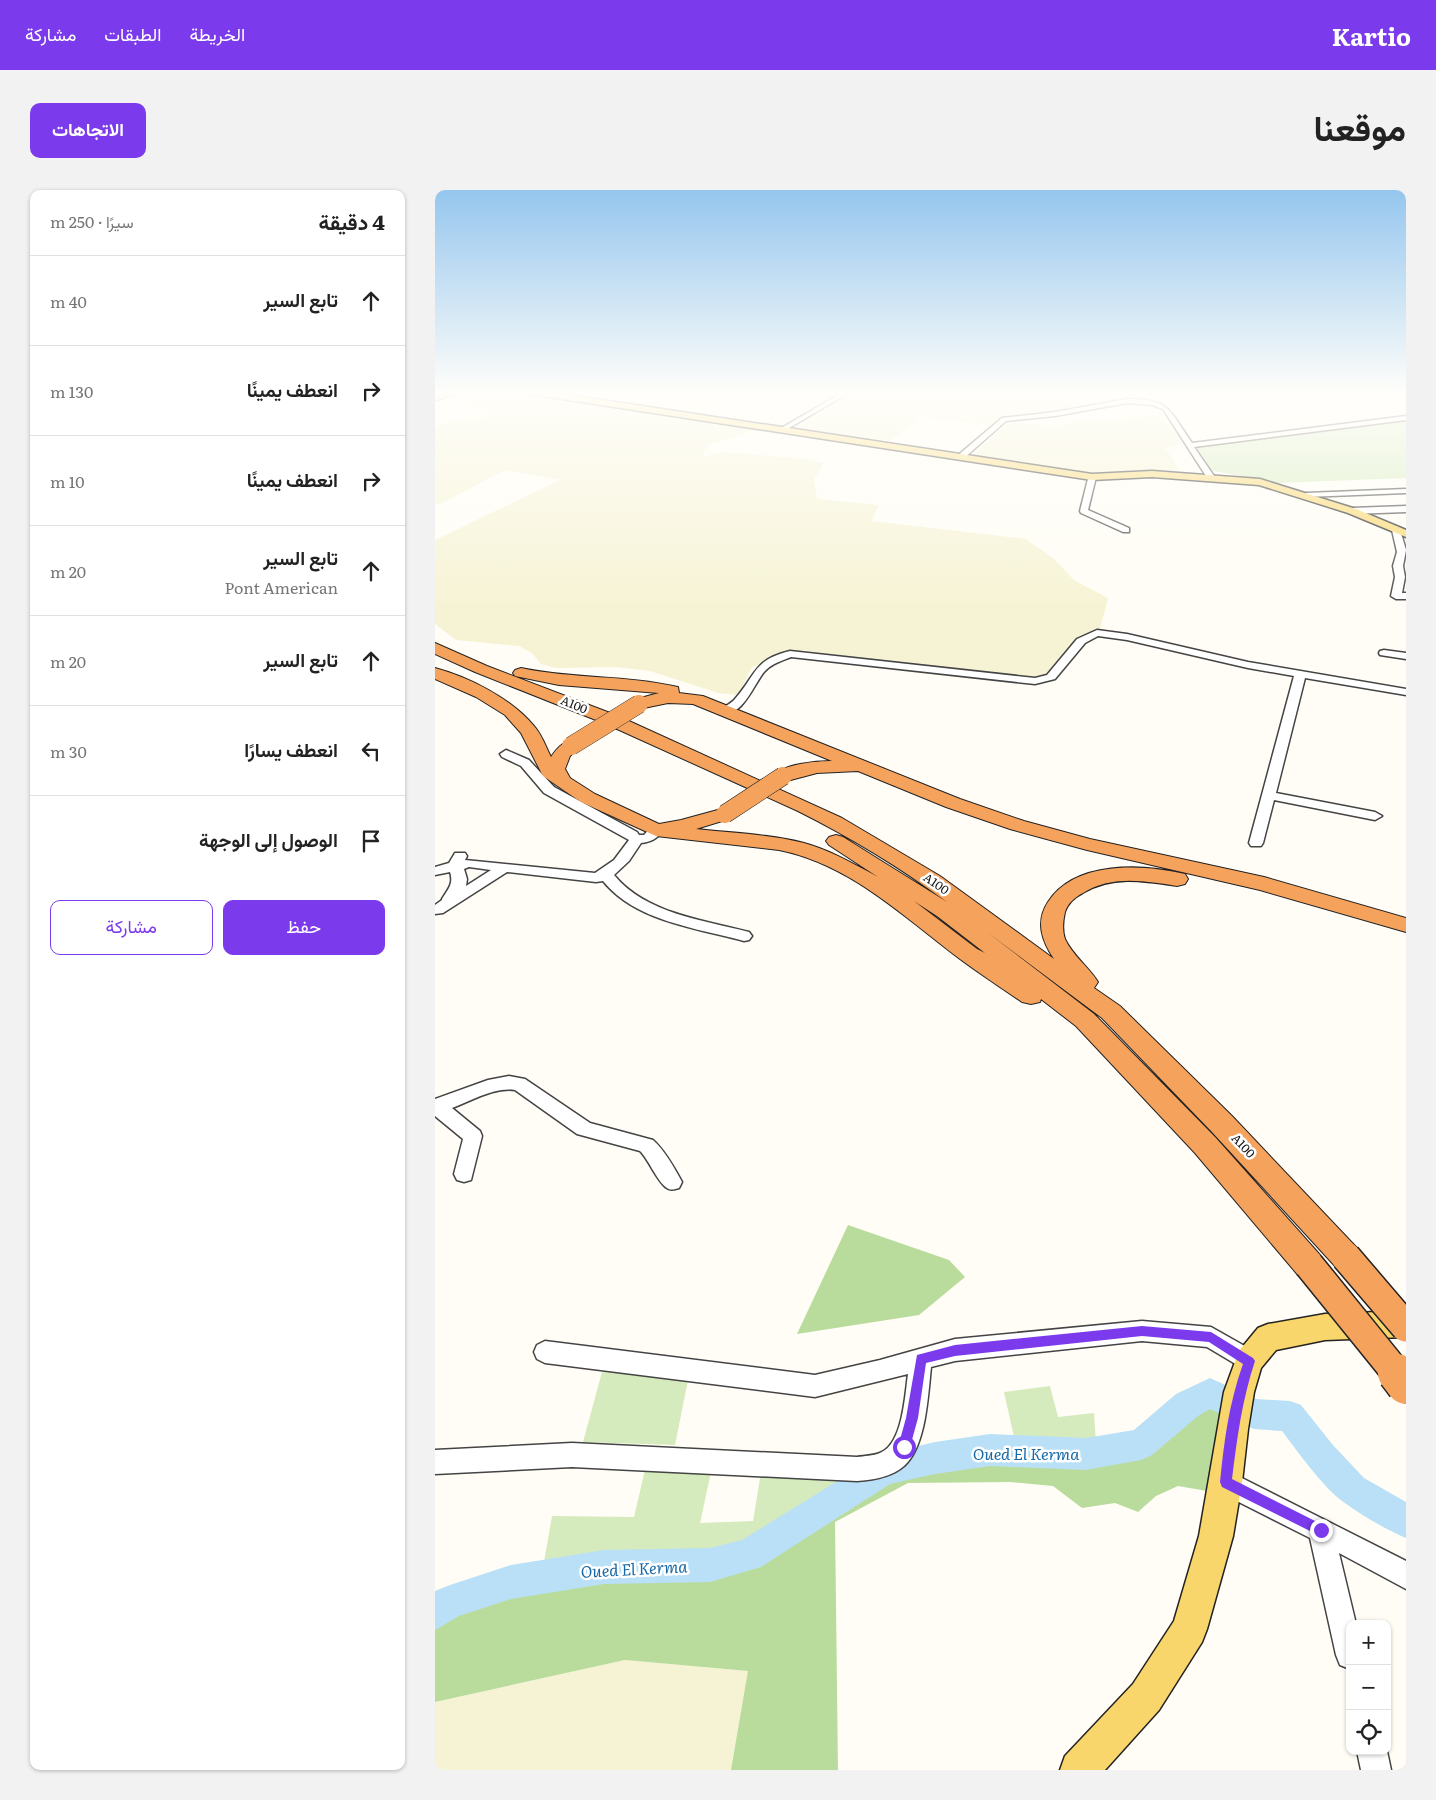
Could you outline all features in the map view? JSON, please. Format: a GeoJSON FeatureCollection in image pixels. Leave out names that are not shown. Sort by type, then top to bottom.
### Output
{"type":"FeatureCollection","features":[{"type":"Feature","properties":{"kind":"highway"},"geometry":{"type":"LineString","coordinates":[[435,638],[480,660],[524,674],[558,680],[657,687],[726,711],[761,727],[978,812],[1017,825],[1087,844],[1264,884],[1406,925]]}},
{"type":"Feature","properties":{"kind":"highway","name":"A100"},"geometry":{"type":"LineString","coordinates":[[435,648],[481,669],[612,720],[743,778],[835,822],[932,881],[1111,1012],[1209,1110],[1346,1256],[1406,1327]]}},
{"type":"Feature","properties":{"kind":"highway","name":"A100"},"geometry":{"type":"LineString","coordinates":[[435,664],[557,712],[782,813],[820,832],[855,853],[945,911],[1085,1020],[1205,1145],[1309,1265],[1406,1385]]}},
{"type":"Feature","properties":{"kind":"highway"},"geometry":{"type":"LineString","coordinates":[[435,672],[482,692],[511,711],[529,731],[550,772],[646,835],[779,844],[818,854],[861,875],[891,894],[969,954],[1031,996],[1091,1042],[1205,1145]]}},
{"type":"Feature","properties":{"kind":"highway"},"geometry":{"type":"LineString","coordinates":[[562,781],[556,769],[563,753],[571,746],[639,704],[664,697],[678,696],[697,700]]}},
{"type":"Feature","properties":{"kind":"highway"},"geometry":{"type":"LineString","coordinates":[[761,727],[789,742],[796,754],[794,764],[783,776]]}},
{"type":"Feature","properties":{"kind":"highway"},"geometry":{"type":"LineString","coordinates":[[646,835],[725,814],[783,776],[798,770],[833,765],[854,767],[909,784]]}},
{"type":"Feature","properties":{"kind":"highway"},"geometry":{"type":"LineString","coordinates":[[1111,1012],[1063,954],[1053,937],[1051,921],[1056,906],[1067,892],[1083,882],[1102,876],[1139,874],[1186,881],[1406,925]]}},
{"type":"Feature","properties":{"kind":"main road"},"geometry":{"type":"LineString","coordinates":[[1011,465],[1092,477],[1152,474],[1209,476],[1260,482],[1352,511],[1401,535]]}},
{"type":"Feature","properties":{"kind":"main road"},"geometry":{"type":"LineString","coordinates":[[1079,1770],[1146,1697],[1189,1630],[1216,1536],[1226,1482],[1232,1429],[1239,1392],[1249,1361],[1268,1338],[1325,1327],[1406,1324]]}},
{"type":"Feature","properties":{"kind":"street"},"geometry":{"type":"LineString","coordinates":[[1202,465],[1209,476]]}},
{"type":"Feature","properties":{"kind":"street"},"geometry":{"type":"LineString","coordinates":[[1092,477],[1084,512],[1126,530]]}},
{"type":"Feature","properties":{"kind":"street"},"geometry":{"type":"LineString","coordinates":[[1306,495],[1406,491]]}},
{"type":"Feature","properties":{"kind":"street"},"geometry":{"type":"LineString","coordinates":[[1352,511],[1401,510],[1406,514]]}},
{"type":"Feature","properties":{"kind":"street"},"geometry":{"type":"LineString","coordinates":[[1401,535],[1401,552],[1403,557],[1398,566],[1403,577],[1396,596],[1406,596]]}},
{"type":"Feature","properties":{"kind":"street"},"geometry":{"type":"LineString","coordinates":[[726,711],[739,702],[760,670],[769,662],[790,654],[1035,681],[1051,677],[1081,641],[1097,633],[1111,633],[1199,654],[1406,692]]}},
{"type":"Feature","properties":{"kind":"street"},"geometry":{"type":"LineString","coordinates":[[1384,653],[1406,656]]}},
{"type":"Feature","properties":{"kind":"street"},"geometry":{"type":"LineString","coordinates":[[1256,843],[1300,674]]}},
{"type":"Feature","properties":{"kind":"street"},"geometry":{"type":"LineString","coordinates":[[506,754],[525,763],[549,790],[632,835],[646,835]]}},
{"type":"Feature","properties":{"kind":"street"},"geometry":{"type":"LineString","coordinates":[[1268,795],[1375,816]]}},
{"type":"Feature","properties":{"kind":"street"},"geometry":{"type":"LineString","coordinates":[[435,871],[457,860],[595,878],[605,875],[621,862],[646,835]]}},
{"type":"Feature","properties":{"kind":"street"},"geometry":{"type":"LineString","coordinates":[[437,912],[460,888],[461,878],[457,860]]}},
{"type":"Feature","properties":{"kind":"street"},"geometry":{"type":"LineString","coordinates":[[437,912],[505,867]]}},
{"type":"Feature","properties":{"kind":"street"},"geometry":{"type":"LineString","coordinates":[[605,875],[623,893],[644,906],[744,936]]}},
{"type":"Feature","properties":{"kind":"street"},"geometry":{"type":"LineString","coordinates":[[436,1106],[496,1085],[519,1084],[584,1129],[646,1146],[653,1152],[672,1182]]}},
{"type":"Feature","properties":{"kind":"street"},"geometry":{"type":"LineString","coordinates":[[436,1106],[473,1136],[464,1174]]}},
{"type":"Feature","properties":{"kind":"street"},"geometry":{"type":"LineString","coordinates":[[545,1352],[815,1386],[880,1371],[955,1350],[1142,1331],[1211,1337],[1249,1361]]}},
{"type":"Feature","properties":{"kind":"street"},"geometry":{"type":"LineString","coordinates":[[435,1462],[572,1455],[857,1469],[875,1468],[896,1456],[904,1447],[912,1418],[921,1359]]}},
{"type":"Feature","properties":{"kind":"street"},"geometry":{"type":"LineString","coordinates":[[1226,1482],[1384,1562],[1406,1576]]}},
{"type":"Feature","properties":{"kind":"street"},"geometry":{"type":"LineString","coordinates":[[1321,1530],[1346,1638]]}},
{"type":"Feature","properties":{"kind":"street"},"geometry":{"type":"LineString","coordinates":[[1373,1755],[1376,1770]]}},
{"type":"Feature","properties":{"kind":"shaded area"},"geometry":{"type":"Polygon","coordinates":[[[435,465],[823,465],[814,479],[817,499],[879,505],[871,521],[1026,539],[1054,559],[1075,581],[1108,598],[1100,629],[1051,677],[1035,681],[852,661],[804,650],[752,667],[738,695],[718,693],[650,671],[616,667],[556,668],[541,664],[532,653],[519,646],[456,640],[435,624],[435,540],[560,480],[505,470],[440,504],[435,503],[435,465]]]}},
{"type":"Feature","properties":{"kind":"shaded area"},"geometry":{"type":"Polygon","coordinates":[[[1033,465],[1176,465],[1180,470],[1136,470],[1090,474],[1033,465]]]}},
{"type":"Feature","properties":{"kind":"shaded area"},"geometry":{"type":"Polygon","coordinates":[[[625,1660],[749,1671],[731,1770],[435,1770],[435,1702],[625,1660]]]}},
{"type":"Feature","properties":{"kind":"green space"},"geometry":{"type":"Polygon","coordinates":[[[1205,465],[1406,465],[1406,478],[1277,483],[1209,470],[1205,465]]]}},
{"type":"Feature","properties":{"kind":"green space"},"geometry":{"type":"Polygon","coordinates":[[[848,1225],[949,1260],[965,1277],[919,1315],[797,1334],[848,1225]]]}},
{"type":"Feature","properties":{"kind":"green space"},"geometry":{"type":"Polygon","coordinates":[[[602,1372],[689,1375],[675,1445],[583,1442],[602,1372]]]}},
{"type":"Feature","properties":{"kind":"green space"},"geometry":{"type":"Polygon","coordinates":[[[1050,1386],[1058,1417],[1094,1413],[1096,1444],[1079,1446],[1016,1446],[1004,1392],[1050,1386]]]}},
{"type":"Feature","properties":{"kind":"green space"},"geometry":{"type":"Polygon","coordinates":[[[1211,1402],[1224,1404],[1213,1492],[1178,1486],[1156,1496],[1138,1512],[1115,1503],[1082,1508],[1053,1486],[1010,1482],[908,1483],[835,1522],[838,1770],[731,1770],[748,1671],[625,1660],[435,1702],[435,1612],[450,1602],[511,1582],[604,1567],[710,1565],[749,1555],[884,1470],[997,1459],[1094,1461],[1163,1444],[1188,1415],[1211,1402]]]}},
{"type":"Feature","properties":{"kind":"green space"},"geometry":{"type":"Polygon","coordinates":[[[645,1470],[711,1472],[700,1523],[753,1521],[761,1472],[865,1474],[750,1545],[712,1557],[604,1561],[543,1568],[552,1516],[634,1517],[645,1470]]]}},
{"type":"Feature","properties":{"kind":"waterway","name":"Oued El Kerma"},"geometry":{"type":"LineString","coordinates":[[435,1612],[450,1602],[511,1582],[604,1567],[710,1565],[749,1555],[884,1470],[935,1458],[990,1450],[1086,1454],[1141,1444],[1187,1405],[1210,1393],[1254,1414],[1290,1416],[1321,1455],[1353,1489],[1406,1521]]}},
{"type":"Feature","properties":{"kind":"route"},"geometry":{"type":"LineString","coordinates":[[904,1447],[912,1418],[921,1359],[955,1350],[1142,1331],[1211,1337],[1249,1361],[1239,1392],[1232,1429],[1226,1482],[1321,1530]]}}]}
